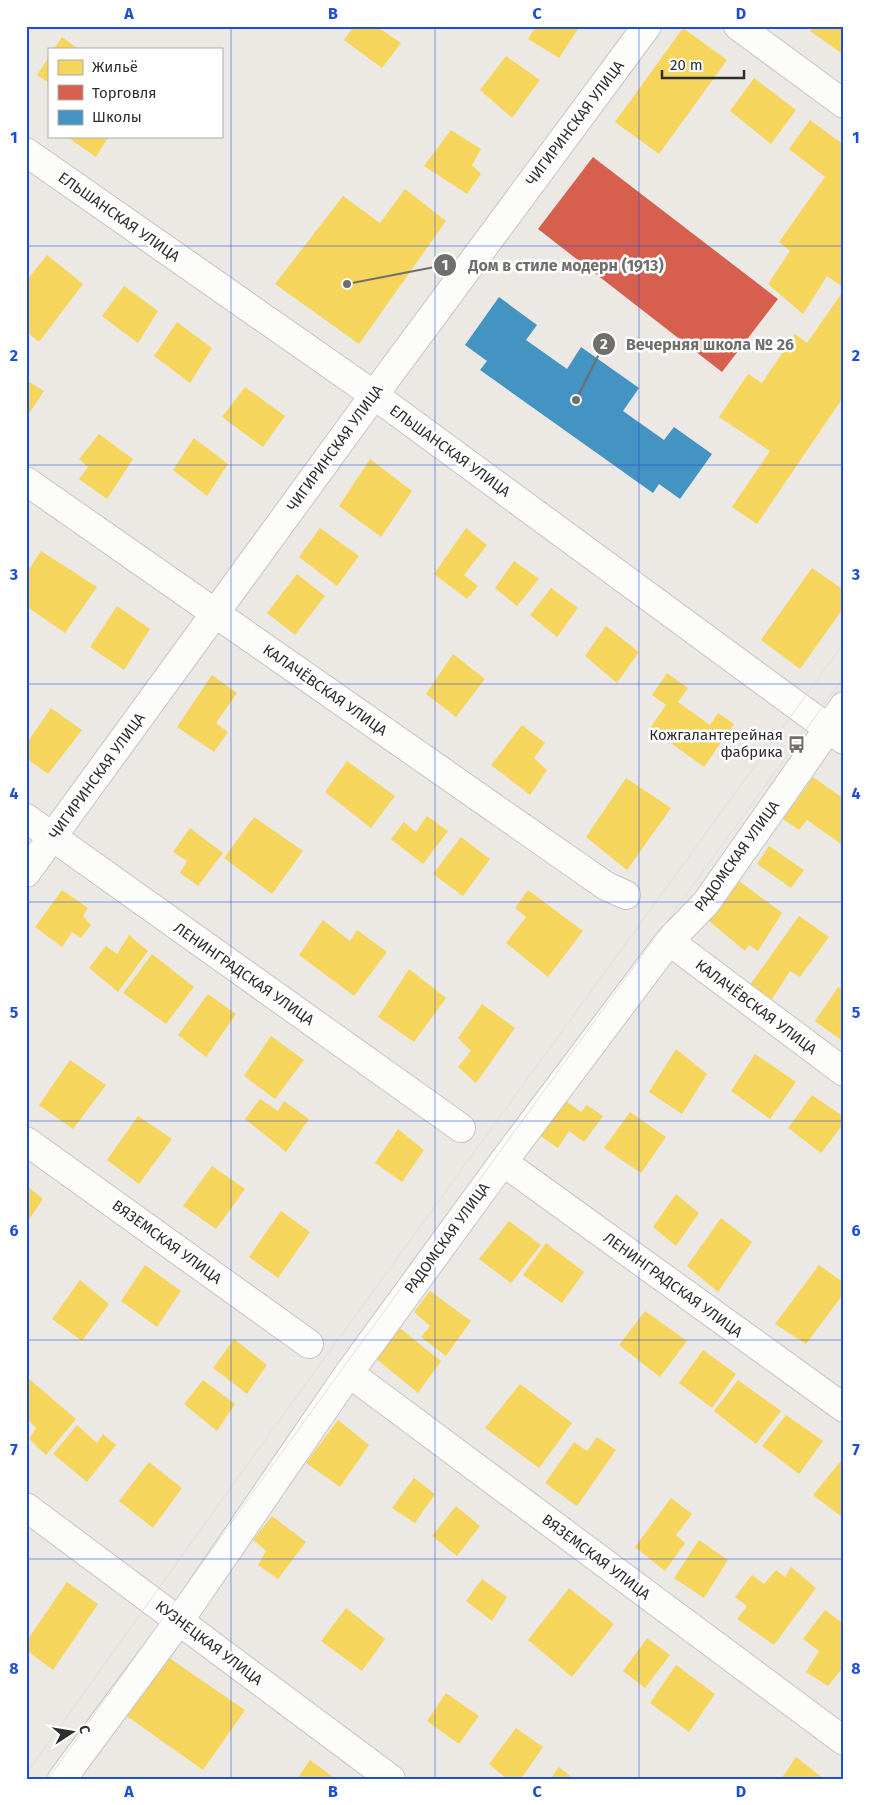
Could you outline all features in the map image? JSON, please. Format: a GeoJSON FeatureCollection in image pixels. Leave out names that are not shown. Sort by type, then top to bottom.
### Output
{"type":"FeatureCollection","features":[{"type":"Feature","properties":{"kind":"street","name":"ЧИГИРИНСКАЯ УЛИЦА"},"geometry":{"type":"LineString","coordinates":[[26,873],[374,395],[647,26]]}},
{"type":"Feature","properties":{"kind":"street"},"geometry":{"type":"LineString","coordinates":[[738,26],[844,104]]}},
{"type":"Feature","properties":{"kind":"street","name":"ЕЛЬШАНСКАЯ УЛИЦА"},"geometry":{"type":"LineString","coordinates":[[26,152],[374,395],[836,734]]}},
{"type":"Feature","properties":{"kind":"street","name":"КАЛАЧЁВСКАЯ УЛИЦА"},"geometry":{"type":"LineString","coordinates":[[26,481],[598,880],[626,895]]}},
{"type":"Feature","properties":{"kind":"street","name":"РАДОМСКАЯ УЛИЦА"},"geometry":{"type":"LineString","coordinates":[[62,1779],[179,1621],[349,1373],[503,1162],[669,941],[706,903],[836,734],[844,706]]}},
{"type":"Feature","properties":{"kind":"street","name":"ЛЕНИНГРАДСКАЯ УЛИЦА"},"geometry":{"type":"LineString","coordinates":[[26,818],[461,1128]]}},
{"type":"Feature","properties":{"kind":"street","name":"КАЛАЧЁВСКАЯ УЛИЦА"},"geometry":{"type":"LineString","coordinates":[[669,941],[844,1072]]}},
{"type":"Feature","properties":{"kind":"street","name":"ВЯЗЕМСКАЯ УЛИЦА"},"geometry":{"type":"LineString","coordinates":[[26,1141],[309,1344]]}},
{"type":"Feature","properties":{"kind":"street","name":"ЛЕНИНГРАДСКАЯ УЛИЦА"},"geometry":{"type":"LineString","coordinates":[[503,1162],[844,1408]]}},
{"type":"Feature","properties":{"kind":"street","name":"ВЯЗЕМСКАЯ УЛИЦА"},"geometry":{"type":"LineString","coordinates":[[349,1373],[844,1741]]}},
{"type":"Feature","properties":{"kind":"street","name":"КУЗНЕЦКАЯ УЛИЦА"},"geometry":{"type":"LineString","coordinates":[[26,1507],[391,1779]]}},
{"type":"Feature","properties":{"kind":"building: Жильё"},"geometry":{"type":"Polygon","coordinates":[[[354,26],[376,26],[401,43],[382,68],[344,40],[354,26]]]}},
{"type":"Feature","properties":{"kind":"building: Жильё"},"geometry":{"type":"Polygon","coordinates":[[[536,26],[580,26],[559,58],[528,39],[536,26]]]}},
{"type":"Feature","properties":{"kind":"building: Жильё"},"geometry":{"type":"Polygon","coordinates":[[[813,26],[844,26],[844,55],[810,31],[813,26]]]}},
{"type":"Feature","properties":{"kind":"building: Жильё"},"geometry":{"type":"Polygon","coordinates":[[[683,28],[727,60],[659,154],[615,122],[683,28]]]}},
{"type":"Feature","properties":{"kind":"building: Жильё"},"geometry":{"type":"Polygon","coordinates":[[[62,37],[77,48],[55,48],[62,37]]]}},
{"type":"Feature","properties":{"kind":"building: Жильё"},"geometry":{"type":"Polygon","coordinates":[[[506,56],[540,80],[512,118],[480,90],[506,56]]]}},
{"type":"Feature","properties":{"kind":"building: Жильё"},"geometry":{"type":"Polygon","coordinates":[[[48,58],[48,82],[37,75],[48,58]]]}},
{"type":"Feature","properties":{"kind":"building: Жильё"},"geometry":{"type":"Polygon","coordinates":[[[754,78],[796,110],[771,144],[730,111],[754,78]]]}},
{"type":"Feature","properties":{"kind":"building: Жильё"},"geometry":{"type":"Polygon","coordinates":[[[810,120],[844,145],[844,288],[827,276],[803,314],[768,284],[790,251],[779,242],[825,177],[789,149],[810,120]]]}},
{"type":"Feature","properties":{"kind":"building: Жильё"},"geometry":{"type":"Polygon","coordinates":[[[451,130],[481,149],[472,165],[481,174],[467,194],[424,166],[451,130]]]}},
{"type":"Feature","properties":{"kind":"building: Жильё"},"geometry":{"type":"Polygon","coordinates":[[[68,138],[108,138],[96,157],[68,138]]]}},
{"type":"Feature","properties":{"kind":"building: Жильё"},"geometry":{"type":"Polygon","coordinates":[[[405,189],[446,221],[359,344],[275,284],[343,196],[380,223],[405,189]]]}},
{"type":"Feature","properties":{"kind":"building: Жильё"},"geometry":{"type":"Polygon","coordinates":[[[47,255],[83,284],[39,342],[26,331],[26,281],[47,255]]]}},
{"type":"Feature","properties":{"kind":"building: Жильё"},"geometry":{"type":"Polygon","coordinates":[[[124,286],[158,311],[138,343],[102,316],[124,286]]]}},
{"type":"Feature","properties":{"kind":"building: Жильё"},"geometry":{"type":"Polygon","coordinates":[[[841,294],[844,296],[844,396],[757,524],[732,507],[770,451],[719,417],[748,374],[762,383],[795,334],[807,343],[841,294]]]}},
{"type":"Feature","properties":{"kind":"building: Жильё"},"geometry":{"type":"Polygon","coordinates":[[[177,322],[212,348],[190,383],[154,356],[177,322]]]}},
{"type":"Feature","properties":{"kind":"building: Жильё"},"geometry":{"type":"Polygon","coordinates":[[[26,380],[44,391],[26,418],[26,380]]]}},
{"type":"Feature","properties":{"kind":"building: Жильё"},"geometry":{"type":"Polygon","coordinates":[[[245,387],[285,416],[263,447],[222,417],[245,387]]]}},
{"type":"Feature","properties":{"kind":"building: Жильё"},"geometry":{"type":"Polygon","coordinates":[[[99,434],[133,459],[107,499],[79,479],[88,467],[79,459],[99,434]]]}},
{"type":"Feature","properties":{"kind":"building: Жильё"},"geometry":{"type":"Polygon","coordinates":[[[194,438],[228,464],[207,496],[173,470],[194,438]]]}},
{"type":"Feature","properties":{"kind":"building: Жильё"},"geometry":{"type":"Polygon","coordinates":[[[370,459],[412,491],[381,537],[339,506],[370,459]]]}},
{"type":"Feature","properties":{"kind":"building: Жильё"},"geometry":{"type":"Polygon","coordinates":[[[320,528],[359,556],[337,586],[299,557],[320,528]]]}},
{"type":"Feature","properties":{"kind":"building: Жильё"},"geometry":{"type":"Polygon","coordinates":[[[466,528],[487,545],[464,575],[478,586],[467,599],[434,574],[466,528]]]}},
{"type":"Feature","properties":{"kind":"building: Жильё"},"geometry":{"type":"Polygon","coordinates":[[[41,551],[97,587],[65,633],[26,606],[26,574],[41,551]]]}},
{"type":"Feature","properties":{"kind":"building: Жильё"},"geometry":{"type":"Polygon","coordinates":[[[514,561],[539,579],[517,606],[495,588],[514,561]]]}},
{"type":"Feature","properties":{"kind":"building: Жильё"},"geometry":{"type":"Polygon","coordinates":[[[812,568],[844,590],[844,607],[800,669],[761,640],[812,568]]]}},
{"type":"Feature","properties":{"kind":"building: Жильё"},"geometry":{"type":"Polygon","coordinates":[[[297,574],[325,596],[295,635],[267,613],[297,574]]]}},
{"type":"Feature","properties":{"kind":"building: Жильё"},"geometry":{"type":"Polygon","coordinates":[[[551,588],[578,608],[557,637],[530,615],[551,588]]]}},
{"type":"Feature","properties":{"kind":"building: Жильё"},"geometry":{"type":"Polygon","coordinates":[[[117,606],[150,629],[124,670],[90,647],[117,606]]]}},
{"type":"Feature","properties":{"kind":"building: Жильё"},"geometry":{"type":"Polygon","coordinates":[[[606,626],[639,652],[617,683],[585,656],[606,626]]]}},
{"type":"Feature","properties":{"kind":"building: Жильё"},"geometry":{"type":"Polygon","coordinates":[[[453,654],[485,679],[456,717],[426,694],[453,654]]]}},
{"type":"Feature","properties":{"kind":"building: Жильё"},"geometry":{"type":"Polygon","coordinates":[[[667,673],[688,688],[678,702],[710,725],[718,713],[734,724],[704,767],[650,728],[666,705],[652,695],[667,673]]]}},
{"type":"Feature","properties":{"kind":"building: Жильё"},"geometry":{"type":"Polygon","coordinates":[[[212,675],[237,693],[216,723],[228,732],[214,752],[177,727],[212,675]]]}},
{"type":"Feature","properties":{"kind":"building: Жильё"},"geometry":{"type":"Polygon","coordinates":[[[51,708],[82,730],[48,774],[26,758],[26,744],[51,708]]]}},
{"type":"Feature","properties":{"kind":"building: Жильё"},"geometry":{"type":"Polygon","coordinates":[[[522,725],[545,743],[534,758],[547,770],[530,795],[491,765],[522,725]]]}},
{"type":"Feature","properties":{"kind":"building: Жильё"},"geometry":{"type":"Polygon","coordinates":[[[347,761],[395,796],[371,828],[325,792],[347,761]]]}},
{"type":"Feature","properties":{"kind":"building: Жильё"},"geometry":{"type":"Polygon","coordinates":[[[813,777],[844,799],[844,846],[807,820],[799,830],[783,819],[813,777]]]}},
{"type":"Feature","properties":{"kind":"building: Жильё"},"geometry":{"type":"Polygon","coordinates":[[[626,778],[671,808],[627,870],[586,837],[626,778]]]}},
{"type":"Feature","properties":{"kind":"building: Жильё"},"geometry":{"type":"Polygon","coordinates":[[[427,816],[448,831],[423,864],[391,839],[404,822],[416,832],[427,816]]]}},
{"type":"Feature","properties":{"kind":"building: Жильё"},"geometry":{"type":"Polygon","coordinates":[[[254,817],[303,851],[272,894],[224,858],[254,817]]]}},
{"type":"Feature","properties":{"kind":"building: Жильё"},"geometry":{"type":"Polygon","coordinates":[[[190,828],[223,853],[198,886],[180,873],[187,861],[173,852],[190,828]]]}},
{"type":"Feature","properties":{"kind":"building: Жильё"},"geometry":{"type":"Polygon","coordinates":[[[461,837],[490,859],[463,896],[433,874],[461,837]]]}},
{"type":"Feature","properties":{"kind":"building: Жильё"},"geometry":{"type":"Polygon","coordinates":[[[769,846],[804,870],[791,888],[757,864],[769,846]]]}},
{"type":"Feature","properties":{"kind":"building: Жильё"},"geometry":{"type":"Polygon","coordinates":[[[731,875],[782,913],[758,951],[749,945],[745,951],[703,916],[731,875]]]}},
{"type":"Feature","properties":{"kind":"building: Жильё"},"geometry":{"type":"Polygon","coordinates":[[[62,890],[88,908],[83,916],[91,925],[81,938],[72,932],[62,947],[35,927],[62,890]]]}},
{"type":"Feature","properties":{"kind":"building: Жильё"},"geometry":{"type":"Polygon","coordinates":[[[528,890],[583,931],[548,977],[506,943],[526,917],[515,908],[528,890]]]}},
{"type":"Feature","properties":{"kind":"building: Жильё"},"geometry":{"type":"Polygon","coordinates":[[[799,916],[829,937],[800,977],[790,971],[769,1004],[747,989],[799,916]]]}},
{"type":"Feature","properties":{"kind":"building: Жильё"},"geometry":{"type":"Polygon","coordinates":[[[323,920],[350,941],[357,930],[387,952],[354,996],[299,955],[323,920]]]}},
{"type":"Feature","properties":{"kind":"building: Жильё"},"geometry":{"type":"Polygon","coordinates":[[[129,935],[148,951],[118,992],[89,968],[106,946],[117,954],[129,935]]]}},
{"type":"Feature","properties":{"kind":"building: Жильё"},"geometry":{"type":"Polygon","coordinates":[[[152,954],[194,987],[166,1024],[123,993],[152,954]]]}},
{"type":"Feature","properties":{"kind":"building: Жильё"},"geometry":{"type":"Polygon","coordinates":[[[409,969],[446,998],[414,1042],[378,1017],[409,969]]]}},
{"type":"Feature","properties":{"kind":"building: Жильё"},"geometry":{"type":"Polygon","coordinates":[[[838,987],[844,991],[844,1036],[841,1040],[815,1021],[838,987]]]}},
{"type":"Feature","properties":{"kind":"building: Жильё"},"geometry":{"type":"Polygon","coordinates":[[[208,994],[236,1014],[206,1057],[178,1035],[208,994]]]}},
{"type":"Feature","properties":{"kind":"building: Жильё"},"geometry":{"type":"Polygon","coordinates":[[[482,1004],[515,1028],[476,1083],[458,1067],[471,1051],[458,1038],[482,1004]]]}},
{"type":"Feature","properties":{"kind":"building: Жильё"},"geometry":{"type":"Polygon","coordinates":[[[271,1036],[304,1060],[275,1099],[244,1076],[271,1036]]]}},
{"type":"Feature","properties":{"kind":"building: Жильё"},"geometry":{"type":"Polygon","coordinates":[[[676,1049],[707,1074],[682,1114],[649,1092],[676,1049]]]}},
{"type":"Feature","properties":{"kind":"building: Жильё"},"geometry":{"type":"Polygon","coordinates":[[[755,1054],[796,1082],[770,1119],[731,1091],[755,1054]]]}},
{"type":"Feature","properties":{"kind":"building: Жильё"},"geometry":{"type":"Polygon","coordinates":[[[70,1060],[106,1085],[73,1129],[39,1105],[70,1060]]]}},
{"type":"Feature","properties":{"kind":"building: Жильё"},"geometry":{"type":"Polygon","coordinates":[[[812,1095],[844,1117],[844,1123],[821,1153],[788,1128],[812,1095]]]}},
{"type":"Feature","properties":{"kind":"building: Жильё"},"geometry":{"type":"Polygon","coordinates":[[[260,1099],[278,1111],[284,1101],[309,1119],[286,1152],[245,1119],[260,1099]]]}},
{"type":"Feature","properties":{"kind":"building: Жильё"},"geometry":{"type":"Polygon","coordinates":[[[563,1099],[581,1112],[587,1105],[603,1116],[584,1142],[569,1131],[558,1148],[536,1133],[563,1099]]]}},
{"type":"Feature","properties":{"kind":"building: Жильё"},"geometry":{"type":"Polygon","coordinates":[[[630,1112],[666,1137],[641,1173],[604,1148],[630,1112]]]}},
{"type":"Feature","properties":{"kind":"building: Жильё"},"geometry":{"type":"Polygon","coordinates":[[[138,1116],[172,1139],[139,1184],[107,1160],[138,1116]]]}},
{"type":"Feature","properties":{"kind":"building: Жильё"},"geometry":{"type":"Polygon","coordinates":[[[398,1129],[424,1150],[402,1182],[375,1163],[398,1129]]]}},
{"type":"Feature","properties":{"kind":"building: Жильё"},"geometry":{"type":"Polygon","coordinates":[[[212,1166],[245,1189],[216,1229],[183,1206],[212,1166]]]}},
{"type":"Feature","properties":{"kind":"building: Жильё"},"geometry":{"type":"Polygon","coordinates":[[[26,1185],[43,1199],[26,1224],[26,1185]]]}},
{"type":"Feature","properties":{"kind":"building: Жильё"},"geometry":{"type":"Polygon","coordinates":[[[676,1194],[699,1213],[676,1246],[653,1227],[676,1194]]]}},
{"type":"Feature","properties":{"kind":"building: Жильё"},"geometry":{"type":"Polygon","coordinates":[[[281,1211],[310,1232],[278,1278],[249,1257],[281,1211]]]}},
{"type":"Feature","properties":{"kind":"building: Жильё"},"geometry":{"type":"Polygon","coordinates":[[[721,1218],[752,1242],[718,1292],[687,1266],[721,1218]]]}},
{"type":"Feature","properties":{"kind":"building: Жильё"},"geometry":{"type":"Polygon","coordinates":[[[509,1221],[541,1245],[511,1283],[479,1259],[509,1221]]]}},
{"type":"Feature","properties":{"kind":"building: Жильё"},"geometry":{"type":"Polygon","coordinates":[[[546,1243],[584,1272],[562,1303],[523,1275],[546,1243]]]}},
{"type":"Feature","properties":{"kind":"building: Жильё"},"geometry":{"type":"Polygon","coordinates":[[[145,1265],[181,1291],[157,1327],[121,1301],[145,1265]]]}},
{"type":"Feature","properties":{"kind":"building: Жильё"},"geometry":{"type":"Polygon","coordinates":[[[819,1265],[844,1283],[844,1293],[806,1344],[775,1324],[819,1265]]]}},
{"type":"Feature","properties":{"kind":"building: Жильё"},"geometry":{"type":"Polygon","coordinates":[[[80,1280],[109,1304],[82,1341],[52,1319],[80,1280]]]}},
{"type":"Feature","properties":{"kind":"building: Жильё"},"geometry":{"type":"Polygon","coordinates":[[[430,1291],[471,1321],[446,1356],[421,1337],[430,1326],[414,1312],[430,1291]]]}},
{"type":"Feature","properties":{"kind":"building: Жильё"},"geometry":{"type":"Polygon","coordinates":[[[645,1311],[687,1341],[660,1377],[619,1345],[645,1311]]]}},
{"type":"Feature","properties":{"kind":"building: Жильё"},"geometry":{"type":"Polygon","coordinates":[[[391,1321],[441,1361],[418,1393],[369,1353],[391,1321]]]}},
{"type":"Feature","properties":{"kind":"building: Жильё"},"geometry":{"type":"Polygon","coordinates":[[[234,1339],[267,1365],[247,1394],[213,1368],[234,1339]]]}},
{"type":"Feature","properties":{"kind":"building: Жильё"},"geometry":{"type":"Polygon","coordinates":[[[703,1350],[736,1374],[712,1408],[679,1383],[703,1350]]]}},
{"type":"Feature","properties":{"kind":"building: Жильё"},"geometry":{"type":"Polygon","coordinates":[[[27,1377],[76,1419],[46,1455],[29,1439],[36,1428],[26,1418],[27,1377]]]}},
{"type":"Feature","properties":{"kind":"building: Жильё"},"geometry":{"type":"Polygon","coordinates":[[[203,1380],[235,1404],[217,1431],[184,1404],[203,1380]]]}},
{"type":"Feature","properties":{"kind":"building: Жильё"},"geometry":{"type":"Polygon","coordinates":[[[738,1380],[781,1411],[756,1444],[714,1411],[738,1380]]]}},
{"type":"Feature","properties":{"kind":"building: Жильё"},"geometry":{"type":"Polygon","coordinates":[[[520,1384],[572,1423],[539,1468],[485,1428],[520,1384]]]}},
{"type":"Feature","properties":{"kind":"building: Жильё"},"geometry":{"type":"Polygon","coordinates":[[[786,1415],[823,1441],[799,1474],[762,1446],[786,1415]]]}},
{"type":"Feature","properties":{"kind":"building: Жильё"},"geometry":{"type":"Polygon","coordinates":[[[338,1420],[369,1445],[340,1487],[306,1463],[338,1420]]]}},
{"type":"Feature","properties":{"kind":"building: Жильё"},"geometry":{"type":"Polygon","coordinates":[[[77,1425],[97,1443],[103,1434],[116,1445],[87,1482],[53,1454],[77,1425]]]}},
{"type":"Feature","properties":{"kind":"building: Жильё"},"geometry":{"type":"Polygon","coordinates":[[[597,1437],[616,1450],[577,1506],[545,1483],[574,1442],[587,1451],[597,1437]]]}},
{"type":"Feature","properties":{"kind":"building: Жильё"},"geometry":{"type":"Polygon","coordinates":[[[844,1457],[844,1516],[842,1517],[813,1495],[844,1457]]]}},
{"type":"Feature","properties":{"kind":"building: Жильё"},"geometry":{"type":"Polygon","coordinates":[[[149,1462],[182,1488],[153,1528],[119,1501],[149,1462]]]}},
{"type":"Feature","properties":{"kind":"building: Жильё"},"geometry":{"type":"Polygon","coordinates":[[[414,1478],[435,1494],[415,1523],[392,1508],[414,1478]]]}},
{"type":"Feature","properties":{"kind":"building: Жильё"},"geometry":{"type":"Polygon","coordinates":[[[671,1498],[692,1514],[676,1535],[685,1543],[665,1571],[635,1547],[671,1498]]]}},
{"type":"Feature","properties":{"kind":"building: Жильё"},"geometry":{"type":"Polygon","coordinates":[[[456,1506],[480,1526],[457,1556],[432,1536],[456,1506]]]}},
{"type":"Feature","properties":{"kind":"building: Жильё"},"geometry":{"type":"Polygon","coordinates":[[[272,1516],[306,1542],[278,1579],[258,1565],[266,1551],[253,1540],[272,1516]]]}},
{"type":"Feature","properties":{"kind":"building: Жильё"},"geometry":{"type":"Polygon","coordinates":[[[699,1540],[728,1560],[704,1598],[674,1578],[699,1540]]]}},
{"type":"Feature","properties":{"kind":"building: Жильё"},"geometry":{"type":"Polygon","coordinates":[[[791,1567],[816,1588],[774,1645],[737,1619],[747,1606],[735,1597],[752,1575],[764,1584],[776,1570],[785,1577],[791,1567]]]}},
{"type":"Feature","properties":{"kind":"building: Жильё"},"geometry":{"type":"Polygon","coordinates":[[[482,1579],[507,1597],[492,1621],[466,1601],[482,1579]]]}},
{"type":"Feature","properties":{"kind":"building: Жильё"},"geometry":{"type":"Polygon","coordinates":[[[67,1582],[98,1604],[53,1670],[26,1650],[26,1642],[67,1582]]]}},
{"type":"Feature","properties":{"kind":"building: Жильё"},"geometry":{"type":"Polygon","coordinates":[[[569,1588],[614,1624],[572,1677],[528,1640],[569,1588]]]}},
{"type":"Feature","properties":{"kind":"building: Жильё"},"geometry":{"type":"Polygon","coordinates":[[[346,1608],[385,1639],[362,1671],[321,1641],[346,1608]]]}},
{"type":"Feature","properties":{"kind":"building: Жильё"},"geometry":{"type":"Polygon","coordinates":[[[825,1610],[844,1624],[844,1666],[828,1686],[806,1672],[819,1651],[803,1639],[825,1610]]]}},
{"type":"Feature","properties":{"kind":"building: Жильё"},"geometry":{"type":"Polygon","coordinates":[[[647,1638],[670,1655],[645,1688],[623,1671],[647,1638]]]}},
{"type":"Feature","properties":{"kind":"building: Жильё"},"geometry":{"type":"Polygon","coordinates":[[[162,1653],[245,1710],[203,1770],[121,1712],[162,1653]]]}},
{"type":"Feature","properties":{"kind":"building: Жильё"},"geometry":{"type":"Polygon","coordinates":[[[676,1665],[715,1694],[689,1732],[650,1703],[676,1665]]]}},
{"type":"Feature","properties":{"kind":"building: Жильё"},"geometry":{"type":"Polygon","coordinates":[[[446,1693],[479,1716],[459,1744],[427,1721],[446,1693]]]}},
{"type":"Feature","properties":{"kind":"building: Жильё"},"geometry":{"type":"Polygon","coordinates":[[[516,1728],[543,1747],[521,1779],[507,1779],[489,1764],[516,1728]]]}},
{"type":"Feature","properties":{"kind":"building: Жильё"},"geometry":{"type":"Polygon","coordinates":[[[796,1757],[824,1779],[781,1779],[796,1757]]]}},
{"type":"Feature","properties":{"kind":"building: Жильё"},"geometry":{"type":"Polygon","coordinates":[[[310,1760],[336,1779],[297,1779],[310,1760]]]}},
{"type":"Feature","properties":{"kind":"building: Жильё"},"geometry":{"type":"Polygon","coordinates":[[[559,1767],[574,1779],[550,1779],[559,1767]]]}},
{"type":"Feature","properties":{"kind":"building: Торговля"},"geometry":{"type":"Polygon","coordinates":[[[593,157],[778,299],[722,372],[538,229],[593,157]]]}},
{"type":"Feature","properties":{"kind":"building: Школы"},"geometry":{"type":"Polygon","coordinates":[[[499,297],[537,325],[526,340],[567,369],[581,347],[639,388],[623,411],[664,440],[674,427],[712,454],[680,499],[659,484],[653,493],[480,370],[487,361],[465,345],[499,297]]]}},
{"type":"Feature","properties":{"kind":"tram line"},"geometry":{"type":"LineString","coordinates":[[26,1774],[239,1476],[844,643]]}},
{"type":"Feature","properties":{"kind":"tram line"},"geometry":{"type":"LineString","coordinates":[[48,1779],[256,1488],[844,677]]}},
{"type":"Feature","properties":{"kind":"place","name":"Дом в стиле модерн (1913)"},"geometry":{"type":"Point","coordinates":[347,284]}},
{"type":"Feature","properties":{"kind":"place","name":"Вечерняя школа № 26"},"geometry":{"type":"Point","coordinates":[576,400]}},
{"type":"Feature","properties":{"kind":"place","name":"Кожгалантерейная фабрика"},"geometry":{"type":"Point","coordinates":[797,744]}}]}
